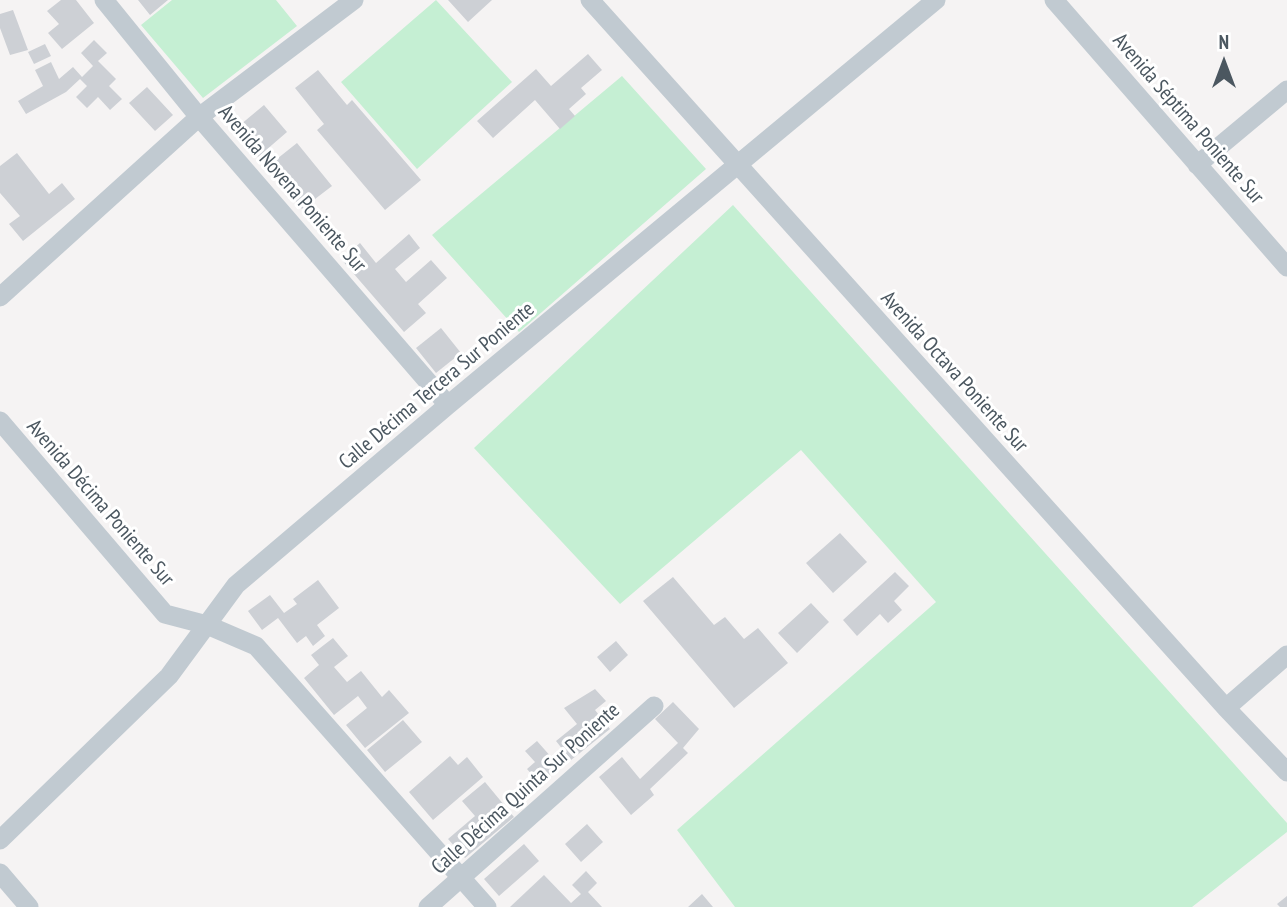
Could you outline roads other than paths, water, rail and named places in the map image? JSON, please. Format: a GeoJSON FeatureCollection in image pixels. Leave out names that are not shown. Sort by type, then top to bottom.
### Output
{"type":"FeatureCollection","features":[{"type":"Feature","properties":{"kind":"street","name":"Avenida Novena Poniente Sur"},"geometry":{"type":"LineString","coordinates":[[104,0],[200,117],[448,405]]}},
{"type":"Feature","properties":{"kind":"street"},"geometry":{"type":"LineString","coordinates":[[0,297],[200,117],[354,0]]}},
{"type":"Feature","properties":{"kind":"street","name":"Avenida Octava Poniente Sur"},"geometry":{"type":"LineString","coordinates":[[590,0],[1226,708],[1287,772]]}},
{"type":"Feature","properties":{"kind":"street","name":"Calle Décima Tercera Sur Poniente"},"geometry":{"type":"LineString","coordinates":[[0,840],[169,676],[236,585],[448,405],[936,0]]}},
{"type":"Feature","properties":{"kind":"street","name":"Avenida Séptima Poniente Sur"},"geometry":{"type":"LineString","coordinates":[[1054,0],[1287,267]]}},
{"type":"Feature","properties":{"kind":"street"},"geometry":{"type":"LineString","coordinates":[[1197,164],[1287,89]]}},
{"type":"Feature","properties":{"kind":"street","name":"Avenida Décima Poniente Sur"},"geometry":{"type":"LineString","coordinates":[[0,421],[165,614],[207,625],[256,646],[486,907]]}},
{"type":"Feature","properties":{"kind":"street"},"geometry":{"type":"LineString","coordinates":[[1226,708],[1287,655]]}},
{"type":"Feature","properties":{"kind":"street","name":"Calle Décima Quinta Sur Poniente"},"geometry":{"type":"LineString","coordinates":[[428,907],[654,706]]}},
{"type":"Feature","properties":{"kind":"street"},"geometry":{"type":"LineString","coordinates":[[0,873],[29,907]]}}]}
